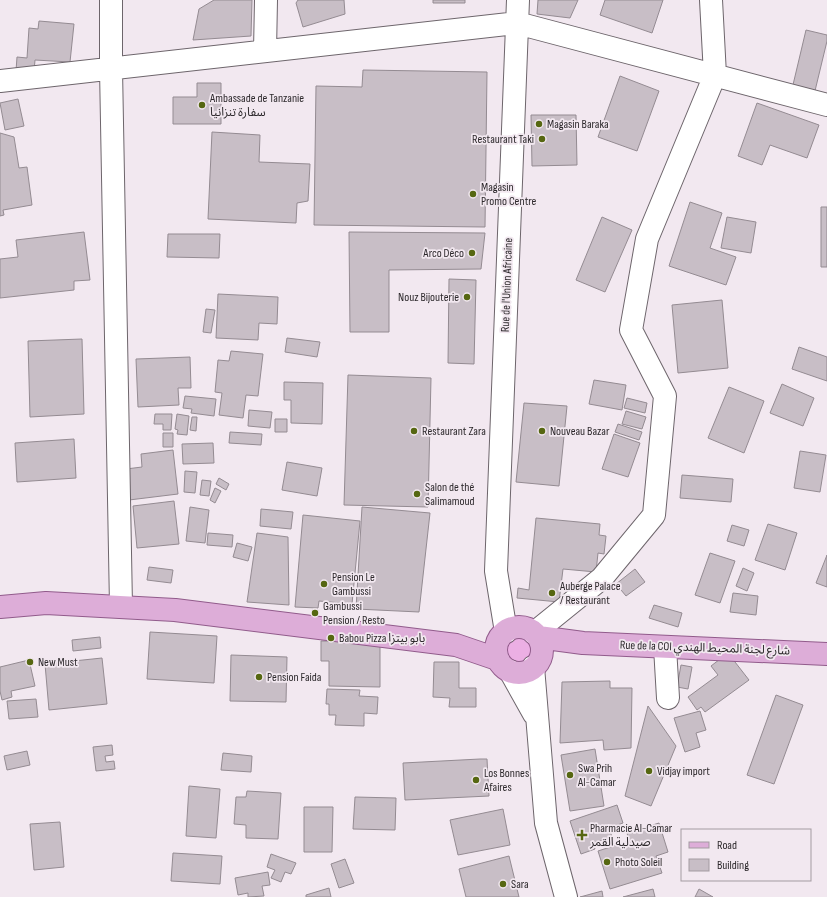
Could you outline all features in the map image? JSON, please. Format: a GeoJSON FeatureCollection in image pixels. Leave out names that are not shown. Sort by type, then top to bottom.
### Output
{"type":"FeatureCollection","features":[{"type":"Feature","properties":{"kind":"main road"},"geometry":{"type":"LineString","coordinates":[[0,607],[46,603],[175,610],[456,646],[522,672],[535,665],[542,650],[520,633],[456,646]]}},
{"type":"Feature","properties":{"kind":"main road"},"geometry":{"type":"LineString","coordinates":[[504,665],[496,647],[520,633]]}},
{"type":"Feature","properties":{"kind":"main road","name":"Rue de la COI شارع لجنة المحيط الهندي"},"geometry":{"type":"LineString","coordinates":[[520,633],[583,643],[827,654]]}},
{"type":"Feature","properties":{"kind":"main road","name":"Rue de la COI شارع لجنة المحيط الهندي"},"geometry":{"type":"LineString","coordinates":[[535,665],[583,643]]}},
{"type":"Feature","properties":{"kind":"street"},"geometry":{"type":"LineString","coordinates":[[111,0],[121,606]]}},
{"type":"Feature","properties":{"kind":"street"},"geometry":{"type":"LineString","coordinates":[[265,51],[266,0]]}},
{"type":"Feature","properties":{"kind":"street","name":"Rue de l'Union Africaine"},"geometry":{"type":"LineString","coordinates":[[518,0],[496,571],[520,633]]}},
{"type":"Feature","properties":{"kind":"street"},"geometry":{"type":"LineString","coordinates":[[520,633],[602,578],[654,515],[665,396],[631,330],[647,239],[716,75],[711,0]]}},
{"type":"Feature","properties":{"kind":"street"},"geometry":{"type":"LineString","coordinates":[[0,81],[517,23],[827,105]]}},
{"type":"Feature","properties":{"kind":"street"},"geometry":{"type":"LineString","coordinates":[[665,647],[668,698]]}},
{"type":"Feature","properties":{"kind":"street"},"geometry":{"type":"LineString","coordinates":[[504,665],[537,718]]}},
{"type":"Feature","properties":{"kind":"street"},"geometry":{"type":"LineString","coordinates":[[535,665],[537,718],[546,823],[566,897]]}},
{"type":"Feature","properties":{"kind":"shaded area"},"geometry":{"type":"Polygon","coordinates":[[[515,633],[521,633],[525,634],[532,640],[535,650],[534,657],[528,664],[521,667],[515,667],[511,666],[504,660],[501,653],[501,647],[502,643],[508,636],[515,633]]]}},
{"type":"Feature","properties":{"kind":"building"},"geometry":{"type":"Polygon","coordinates":[[[214,0],[252,0],[251,36],[193,40],[199,9],[214,0]]]}},
{"type":"Feature","properties":{"kind":"building"},"geometry":{"type":"Polygon","coordinates":[[[298,0],[344,0],[345,14],[303,27],[296,3],[298,0]]]}},
{"type":"Feature","properties":{"kind":"building"},"geometry":{"type":"Polygon","coordinates":[[[433,0],[465,0],[465,3],[433,3],[433,0]]]}},
{"type":"Feature","properties":{"kind":"building"},"geometry":{"type":"Polygon","coordinates":[[[538,0],[578,0],[570,18],[537,14],[538,0]]]}},
{"type":"Feature","properties":{"kind":"building"},"geometry":{"type":"Polygon","coordinates":[[[605,0],[663,0],[652,33],[600,15],[605,0]]]}},
{"type":"Feature","properties":{"kind":"building"},"geometry":{"type":"Polygon","coordinates":[[[39,21],[74,24],[70,62],[35,60],[34,72],[16,71],[17,57],[27,58],[29,28],[38,29],[39,21]]]}},
{"type":"Feature","properties":{"kind":"building"},"geometry":{"type":"Polygon","coordinates":[[[806,30],[827,35],[827,41],[814,95],[792,89],[806,30]]]}},
{"type":"Feature","properties":{"kind":"building"},"geometry":{"type":"Polygon","coordinates":[[[363,70],[487,72],[485,227],[314,225],[316,86],[362,87],[363,70]]]}},
{"type":"Feature","properties":{"kind":"building"},"geometry":{"type":"Polygon","coordinates":[[[620,76],[659,91],[637,151],[598,137],[620,76]]]}},
{"type":"Feature","properties":{"kind":"building"},"geometry":{"type":"Polygon","coordinates":[[[197,83],[221,83],[221,124],[173,124],[173,97],[197,97],[197,83]]]}},
{"type":"Feature","properties":{"kind":"building"},"geometry":{"type":"Polygon","coordinates":[[[18,99],[24,126],[5,130],[0,103],[18,99]]]}},
{"type":"Feature","properties":{"kind":"building"},"geometry":{"type":"Polygon","coordinates":[[[757,103],[819,125],[807,158],[770,145],[762,165],[738,156],[757,103]]]}},
{"type":"Feature","properties":{"kind":"building"},"geometry":{"type":"Polygon","coordinates":[[[531,115],[576,115],[577,165],[532,166],[531,115]]]}},
{"type":"Feature","properties":{"kind":"building"},"geometry":{"type":"Polygon","coordinates":[[[212,132],[260,135],[259,162],[310,164],[308,201],[297,203],[296,223],[208,219],[212,132]]]}},
{"type":"Feature","properties":{"kind":"building"},"geometry":{"type":"Polygon","coordinates":[[[0,133],[14,137],[19,168],[27,167],[32,205],[3,210],[4,215],[0,216],[0,133]]]}},
{"type":"Feature","properties":{"kind":"building"},"geometry":{"type":"Polygon","coordinates":[[[690,202],[722,213],[710,248],[736,257],[726,285],[669,266],[690,202]]]}},
{"type":"Feature","properties":{"kind":"building"},"geometry":{"type":"Polygon","coordinates":[[[821,207],[827,207],[827,267],[821,267],[821,207]]]}},
{"type":"Feature","properties":{"kind":"building"},"geometry":{"type":"Polygon","coordinates":[[[602,217],[632,230],[605,292],[576,280],[602,217]]]}},
{"type":"Feature","properties":{"kind":"building"},"geometry":{"type":"Polygon","coordinates":[[[727,217],[756,222],[751,253],[721,248],[727,217]]]}},
{"type":"Feature","properties":{"kind":"building"},"geometry":{"type":"Polygon","coordinates":[[[84,232],[90,280],[74,281],[74,290],[0,298],[0,259],[18,257],[16,240],[84,232]]]}},
{"type":"Feature","properties":{"kind":"building"},"geometry":{"type":"Polygon","coordinates":[[[349,232],[485,233],[481,269],[389,270],[389,332],[350,332],[349,232]]]}},
{"type":"Feature","properties":{"kind":"building"},"geometry":{"type":"Polygon","coordinates":[[[168,234],[220,234],[219,258],[167,257],[168,234]]]}},
{"type":"Feature","properties":{"kind":"building"},"geometry":{"type":"Polygon","coordinates":[[[449,279],[476,280],[474,364],[448,363],[449,279]]]}},
{"type":"Feature","properties":{"kind":"building"},"geometry":{"type":"Polygon","coordinates":[[[218,294],[278,297],[277,324],[259,323],[258,340],[216,338],[218,294]]]}},
{"type":"Feature","properties":{"kind":"building"},"geometry":{"type":"Polygon","coordinates":[[[722,300],[728,368],[678,373],[672,305],[722,300]]]}},
{"type":"Feature","properties":{"kind":"building"},"geometry":{"type":"Polygon","coordinates":[[[206,309],[215,310],[211,333],[203,332],[206,309]]]}},
{"type":"Feature","properties":{"kind":"building"},"geometry":{"type":"Polygon","coordinates":[[[287,338],[320,342],[317,357],[285,352],[287,338]]]}},
{"type":"Feature","properties":{"kind":"building"},"geometry":{"type":"Polygon","coordinates":[[[82,339],[84,414],[30,417],[28,341],[82,339]]]}},
{"type":"Feature","properties":{"kind":"building"},"geometry":{"type":"Polygon","coordinates":[[[799,347],[827,357],[827,381],[792,369],[799,347]]]}},
{"type":"Feature","properties":{"kind":"building"},"geometry":{"type":"Polygon","coordinates":[[[231,351],[263,354],[258,396],[246,395],[243,418],[219,415],[222,393],[215,392],[218,360],[229,361],[231,351]]]}},
{"type":"Feature","properties":{"kind":"building"},"geometry":{"type":"Polygon","coordinates":[[[190,357],[191,388],[178,388],[179,405],[138,407],[136,359],[190,357]]]}},
{"type":"Feature","properties":{"kind":"building"},"geometry":{"type":"Polygon","coordinates":[[[348,375],[431,378],[428,507],[344,505],[348,375]]]}},
{"type":"Feature","properties":{"kind":"building"},"geometry":{"type":"Polygon","coordinates":[[[594,380],[626,385],[622,410],[589,404],[594,380]]]}},
{"type":"Feature","properties":{"kind":"building"},"geometry":{"type":"Polygon","coordinates":[[[284,382],[323,383],[322,424],[291,423],[291,400],[284,400],[284,382]]]}},
{"type":"Feature","properties":{"kind":"building"},"geometry":{"type":"Polygon","coordinates":[[[782,384],[814,398],[803,426],[770,413],[782,384]]]}},
{"type":"Feature","properties":{"kind":"building"},"geometry":{"type":"Polygon","coordinates":[[[729,387],[764,401],[744,453],[708,438],[729,387]]]}},
{"type":"Feature","properties":{"kind":"building"},"geometry":{"type":"Polygon","coordinates":[[[185,396],[216,399],[214,416],[191,413],[192,409],[183,408],[185,396]]]}},
{"type":"Feature","properties":{"kind":"building"},"geometry":{"type":"Polygon","coordinates":[[[627,398],[647,403],[645,413],[624,408],[627,398]]]}},
{"type":"Feature","properties":{"kind":"building"},"geometry":{"type":"Polygon","coordinates":[[[524,403],[567,406],[559,486],[516,482],[524,403]]]}},
{"type":"Feature","properties":{"kind":"building"},"geometry":{"type":"Polygon","coordinates":[[[249,410],[272,412],[270,428],[248,426],[249,410]]]}},
{"type":"Feature","properties":{"kind":"building"},"geometry":{"type":"Polygon","coordinates":[[[626,411],[646,417],[642,429],[622,424],[626,411]]]}},
{"type":"Feature","properties":{"kind":"building"},"geometry":{"type":"Polygon","coordinates":[[[155,414],[172,414],[171,430],[163,430],[163,424],[154,424],[155,414]]]}},
{"type":"Feature","properties":{"kind":"building"},"geometry":{"type":"Polygon","coordinates":[[[177,414],[189,416],[187,435],[177,434],[178,430],[175,429],[177,414]]]}},
{"type":"Feature","properties":{"kind":"building"},"geometry":{"type":"Polygon","coordinates":[[[192,417],[197,417],[196,431],[190,430],[192,417]]]}},
{"type":"Feature","properties":{"kind":"building"},"geometry":{"type":"Polygon","coordinates":[[[275,419],[287,419],[287,432],[275,432],[275,419]]]}},
{"type":"Feature","properties":{"kind":"building"},"geometry":{"type":"Polygon","coordinates":[[[618,424],[642,432],[639,440],[615,432],[618,424]]]}},
{"type":"Feature","properties":{"kind":"building"},"geometry":{"type":"Polygon","coordinates":[[[230,432],[262,434],[261,445],[229,443],[230,432]]]}},
{"type":"Feature","properties":{"kind":"building"},"geometry":{"type":"Polygon","coordinates":[[[163,433],[173,433],[173,447],[163,447],[163,433]]]}},
{"type":"Feature","properties":{"kind":"building"},"geometry":{"type":"Polygon","coordinates":[[[614,434],[640,443],[628,477],[602,469],[614,434]]]}},
{"type":"Feature","properties":{"kind":"building"},"geometry":{"type":"Polygon","coordinates":[[[74,439],[76,478],[17,482],[15,443],[74,439]]]}},
{"type":"Feature","properties":{"kind":"building"},"geometry":{"type":"Polygon","coordinates":[[[213,443],[214,463],[183,464],[182,444],[213,443]]]}},
{"type":"Feature","properties":{"kind":"building"},"geometry":{"type":"Polygon","coordinates":[[[173,450],[178,494],[129,500],[126,469],[142,467],[141,454],[173,450]]]}},
{"type":"Feature","properties":{"kind":"building"},"geometry":{"type":"Polygon","coordinates":[[[800,451],[826,455],[820,492],[794,488],[800,451]]]}},
{"type":"Feature","properties":{"kind":"building"},"geometry":{"type":"Polygon","coordinates":[[[287,462],[322,468],[317,496],[282,490],[287,462]]]}},
{"type":"Feature","properties":{"kind":"building"},"geometry":{"type":"Polygon","coordinates":[[[185,471],[197,472],[195,493],[184,492],[185,471]]]}},
{"type":"Feature","properties":{"kind":"building"},"geometry":{"type":"Polygon","coordinates":[[[682,475],[733,479],[731,502],[680,498],[682,475]]]}},
{"type":"Feature","properties":{"kind":"building"},"geometry":{"type":"Polygon","coordinates":[[[219,478],[229,484],[226,490],[216,484],[219,478]]]}},
{"type":"Feature","properties":{"kind":"building"},"geometry":{"type":"Polygon","coordinates":[[[202,480],[211,481],[209,496],[200,495],[202,480]]]}},
{"type":"Feature","properties":{"kind":"building"},"geometry":{"type":"Polygon","coordinates":[[[215,488],[221,491],[215,503],[210,500],[215,488]]]}},
{"type":"Feature","properties":{"kind":"building"},"geometry":{"type":"Polygon","coordinates":[[[174,501],[179,544],[137,548],[133,506],[174,501]]]}},
{"type":"Feature","properties":{"kind":"building"},"geometry":{"type":"Polygon","coordinates":[[[190,507],[209,510],[205,543],[186,541],[190,507]]]}},
{"type":"Feature","properties":{"kind":"building"},"geometry":{"type":"Polygon","coordinates":[[[362,507],[430,513],[419,612],[356,609],[362,507]]]}},
{"type":"Feature","properties":{"kind":"building"},"geometry":{"type":"Polygon","coordinates":[[[261,509],[293,512],[291,529],[260,526],[261,509]]]}},
{"type":"Feature","properties":{"kind":"building"},"geometry":{"type":"Polygon","coordinates":[[[303,515],[360,521],[352,604],[319,601],[318,608],[295,607],[303,515]]]}},
{"type":"Feature","properties":{"kind":"building"},"geometry":{"type":"Polygon","coordinates":[[[536,518],[600,524],[599,535],[606,536],[604,554],[598,553],[596,572],[563,569],[559,602],[517,598],[518,588],[529,590],[536,518]]]}},
{"type":"Feature","properties":{"kind":"building"},"geometry":{"type":"Polygon","coordinates":[[[768,524],[797,533],[785,570],[755,560],[768,524]]]}},
{"type":"Feature","properties":{"kind":"building"},"geometry":{"type":"Polygon","coordinates":[[[732,525],[749,530],[744,546],[727,541],[732,525]]]}},
{"type":"Feature","properties":{"kind":"building"},"geometry":{"type":"Polygon","coordinates":[[[208,533],[233,535],[232,547],[207,545],[208,533]]]}},
{"type":"Feature","properties":{"kind":"building"},"geometry":{"type":"Polygon","coordinates":[[[257,533],[288,537],[289,605],[247,602],[257,533]]]}},
{"type":"Feature","properties":{"kind":"building"},"geometry":{"type":"Polygon","coordinates":[[[237,543],[252,547],[248,561],[233,557],[237,543]]]}},
{"type":"Feature","properties":{"kind":"building"},"geometry":{"type":"Polygon","coordinates":[[[710,553],[735,561],[720,603],[695,595],[710,553]]]}},
{"type":"Feature","properties":{"kind":"building"},"geometry":{"type":"Polygon","coordinates":[[[827,555],[827,587],[816,583],[827,555]]]}},
{"type":"Feature","properties":{"kind":"building"},"geometry":{"type":"Polygon","coordinates":[[[149,567],[173,570],[171,583],[147,580],[149,567]]]}},
{"type":"Feature","properties":{"kind":"building"},"geometry":{"type":"Polygon","coordinates":[[[743,568],[754,573],[747,591],[736,586],[743,568]]]}},
{"type":"Feature","properties":{"kind":"building"},"geometry":{"type":"Polygon","coordinates":[[[635,569],[645,582],[626,596],[616,584],[635,569]]]}},
{"type":"Feature","properties":{"kind":"building"},"geometry":{"type":"Polygon","coordinates":[[[733,593],[758,596],[756,615],[730,612],[733,593]]]}},
{"type":"Feature","properties":{"kind":"building"},"geometry":{"type":"Polygon","coordinates":[[[654,605],[682,613],[678,627],[649,618],[654,605]]]}},
{"type":"Feature","properties":{"kind":"building"},"geometry":{"type":"Polygon","coordinates":[[[150,632],[217,636],[214,683],[147,679],[150,632]]]}},
{"type":"Feature","properties":{"kind":"building"},"geometry":{"type":"Polygon","coordinates":[[[100,637],[101,648],[73,651],[72,640],[100,637]]]}},
{"type":"Feature","properties":{"kind":"building"},"geometry":{"type":"Polygon","coordinates":[[[321,641],[380,642],[380,687],[329,686],[329,661],[321,661],[321,641]]]}},
{"type":"Feature","properties":{"kind":"building"},"geometry":{"type":"Polygon","coordinates":[[[728,653],[749,680],[705,712],[701,707],[697,710],[688,697],[718,675],[711,666],[728,653]]]}},
{"type":"Feature","properties":{"kind":"building"},"geometry":{"type":"Polygon","coordinates":[[[231,655],[287,657],[286,702],[230,701],[231,655]]]}},
{"type":"Feature","properties":{"kind":"building"},"geometry":{"type":"Polygon","coordinates":[[[102,658],[107,704],[49,710],[45,664],[102,658]]]}},
{"type":"Feature","properties":{"kind":"building"},"geometry":{"type":"Polygon","coordinates":[[[29,660],[35,686],[11,691],[12,697],[2,700],[0,691],[0,667],[29,660]]]}},
{"type":"Feature","properties":{"kind":"building"},"geometry":{"type":"Polygon","coordinates":[[[434,662],[459,662],[459,688],[476,688],[476,707],[449,707],[450,698],[433,697],[434,662]]]}},
{"type":"Feature","properties":{"kind":"building"},"geometry":{"type":"Polygon","coordinates":[[[681,665],[692,667],[688,689],[677,687],[681,665]]]}},
{"type":"Feature","properties":{"kind":"building"},"geometry":{"type":"Polygon","coordinates":[[[610,681],[610,688],[632,688],[631,748],[604,750],[603,740],[560,743],[562,682],[610,681]]]}},
{"type":"Feature","properties":{"kind":"building"},"geometry":{"type":"Polygon","coordinates":[[[327,689],[360,690],[359,696],[378,697],[377,714],[364,713],[364,726],[335,725],[336,715],[329,715],[329,704],[326,704],[327,689]]]}},
{"type":"Feature","properties":{"kind":"building"},"geometry":{"type":"Polygon","coordinates":[[[776,695],[803,705],[774,784],[747,775],[776,695]]]}},
{"type":"Feature","properties":{"kind":"building"},"geometry":{"type":"Polygon","coordinates":[[[36,699],[38,717],[9,719],[7,701],[36,699]]]}},
{"type":"Feature","properties":{"kind":"building","name":"Vidjay import"},"geometry":{"type":"Polygon","coordinates":[[[648,706],[676,746],[651,806],[625,796],[648,706]]]}},
{"type":"Feature","properties":{"kind":"building"},"geometry":{"type":"Polygon","coordinates":[[[700,711],[706,730],[696,733],[700,747],[685,752],[674,718],[700,711]]]}},
{"type":"Feature","properties":{"kind":"building"},"geometry":{"type":"Polygon","coordinates":[[[112,745],[113,755],[105,756],[106,762],[114,761],[115,769],[96,771],[93,747],[112,745]]]}},
{"type":"Feature","properties":{"kind":"building"},"geometry":{"type":"Polygon","coordinates":[[[595,749],[604,806],[570,811],[561,755],[595,749]]]}},
{"type":"Feature","properties":{"kind":"building"},"geometry":{"type":"Polygon","coordinates":[[[27,751],[30,765],[7,770],[4,756],[27,751]]]}},
{"type":"Feature","properties":{"kind":"building"},"geometry":{"type":"Polygon","coordinates":[[[223,753],[252,756],[251,772],[221,770],[223,753]]]}},
{"type":"Feature","properties":{"kind":"building"},"geometry":{"type":"Polygon","coordinates":[[[487,759],[489,796],[405,800],[403,763],[487,759]]]}},
{"type":"Feature","properties":{"kind":"building"},"geometry":{"type":"Polygon","coordinates":[[[189,786],[220,789],[216,838],[186,836],[189,786]]]}},
{"type":"Feature","properties":{"kind":"building"},"geometry":{"type":"Polygon","coordinates":[[[247,791],[281,793],[278,839],[246,838],[246,825],[234,824],[236,797],[246,797],[247,791]]]}},
{"type":"Feature","properties":{"kind":"building"},"geometry":{"type":"Polygon","coordinates":[[[355,797],[396,798],[395,830],[353,829],[355,797]]]}},
{"type":"Feature","properties":{"kind":"building"},"geometry":{"type":"Polygon","coordinates":[[[617,805],[623,823],[609,828],[612,837],[593,843],[595,849],[581,854],[570,821],[617,805]]]}},
{"type":"Feature","properties":{"kind":"building"},"geometry":{"type":"Polygon","coordinates":[[[304,807],[333,807],[332,852],[304,852],[304,807]]]}},
{"type":"Feature","properties":{"kind":"building"},"geometry":{"type":"Polygon","coordinates":[[[503,809],[510,845],[458,855],[450,820],[503,809]]]}},
{"type":"Feature","properties":{"kind":"building"},"geometry":{"type":"Polygon","coordinates":[[[60,822],[64,867],[34,870],[30,824],[60,822]]]}},
{"type":"Feature","properties":{"kind":"building"},"geometry":{"type":"Polygon","coordinates":[[[659,823],[668,852],[656,856],[662,873],[610,889],[598,851],[629,841],[627,833],[659,823]]]}},
{"type":"Feature","properties":{"kind":"building"},"geometry":{"type":"Polygon","coordinates":[[[173,853],[222,856],[220,884],[171,881],[173,853]]]}},
{"type":"Feature","properties":{"kind":"building"},"geometry":{"type":"Polygon","coordinates":[[[271,854],[296,863],[291,874],[285,872],[281,882],[271,878],[275,870],[267,867],[271,854]]]}},
{"type":"Feature","properties":{"kind":"building"},"geometry":{"type":"Polygon","coordinates":[[[509,856],[519,897],[466,897],[459,869],[509,856]]]}},
{"type":"Feature","properties":{"kind":"building"},"geometry":{"type":"Polygon","coordinates":[[[345,859],[354,883],[339,888],[331,864],[345,859]]]}},
{"type":"Feature","properties":{"kind":"building"},"geometry":{"type":"Polygon","coordinates":[[[268,872],[270,885],[262,886],[264,896],[248,897],[248,893],[238,895],[235,878],[268,872]]]}},
{"type":"Feature","properties":{"kind":"building"},"geometry":{"type":"Polygon","coordinates":[[[329,888],[331,897],[306,897],[306,895],[329,888]]]}},
{"type":"Feature","properties":{"kind":"building"},"geometry":{"type":"Polygon","coordinates":[[[653,889],[655,897],[623,897],[653,889]]]}},
{"type":"Feature","properties":{"kind":"building"},"geometry":{"type":"Polygon","coordinates":[[[699,889],[713,897],[695,897],[699,889]]]}},
{"type":"Feature","properties":{"kind":"building"},"geometry":{"type":"Polygon","coordinates":[[[602,891],[603,897],[580,897],[602,891]]]}},
{"type":"Feature","properties":{"kind":"place","name":"Ambassade de Tanzanie سفارة تنزانيا"},"geometry":{"type":"Point","coordinates":[202,105]}},
{"type":"Feature","properties":{"kind":"place","name":"Magasin Baraka"},"geometry":{"type":"Point","coordinates":[539,124]}},
{"type":"Feature","properties":{"kind":"place","name":"Restaurant Taki"},"geometry":{"type":"Point","coordinates":[542,139]}},
{"type":"Feature","properties":{"kind":"place","name":"Magasin Promo Centre"},"geometry":{"type":"Point","coordinates":[473,194]}},
{"type":"Feature","properties":{"kind":"place","name":"Arco Déco"},"geometry":{"type":"Point","coordinates":[472,253]}},
{"type":"Feature","properties":{"kind":"place","name":"Nouz Bijouterie"},"geometry":{"type":"Point","coordinates":[467,297]}},
{"type":"Feature","properties":{"kind":"place","name":"Restaurant Zara"},"geometry":{"type":"Point","coordinates":[414,431]}},
{"type":"Feature","properties":{"kind":"place","name":"Nouveau Bazar"},"geometry":{"type":"Point","coordinates":[542,431]}},
{"type":"Feature","properties":{"kind":"place","name":"Salon de thé Salimamoud"},"geometry":{"type":"Point","coordinates":[417,494]}},
{"type":"Feature","properties":{"kind":"place","name":"Pension Le Gambussi"},"geometry":{"type":"Point","coordinates":[324,584]}},
{"type":"Feature","properties":{"kind":"place","name":"Auberge Palace / Restaurant"},"geometry":{"type":"Point","coordinates":[552,593]}},
{"type":"Feature","properties":{"kind":"place","name":"Gambussi Pension / Resto"},"geometry":{"type":"Point","coordinates":[315,613]}},
{"type":"Feature","properties":{"kind":"place","name":"Babou Pizza بابو بيتزا"},"geometry":{"type":"Point","coordinates":[331,638]}},
{"type":"Feature","properties":{"kind":"place","name":"New Must"},"geometry":{"type":"Point","coordinates":[30,662]}},
{"type":"Feature","properties":{"kind":"place","name":"Pension Faida"},"geometry":{"type":"Point","coordinates":[259,677]}},
{"type":"Feature","properties":{"kind":"place","name":"Vidjay import"},"geometry":{"type":"Point","coordinates":[649,771]}},
{"type":"Feature","properties":{"kind":"place","name":"Swa Prih Al-Camar"},"geometry":{"type":"Point","coordinates":[570,775]}},
{"type":"Feature","properties":{"kind":"place","name":"Los Bonnes Afaires"},"geometry":{"type":"Point","coordinates":[476,780]}},
{"type":"Feature","properties":{"kind":"place","name":"Pharmacie Al-Camar صيدلية القمر"},"geometry":{"type":"Point","coordinates":[582,835]}},
{"type":"Feature","properties":{"kind":"place","name":"Photo Soleil"},"geometry":{"type":"Point","coordinates":[607,862]}},
{"type":"Feature","properties":{"kind":"place","name":"Sara"},"geometry":{"type":"Point","coordinates":[503,884]}}]}
